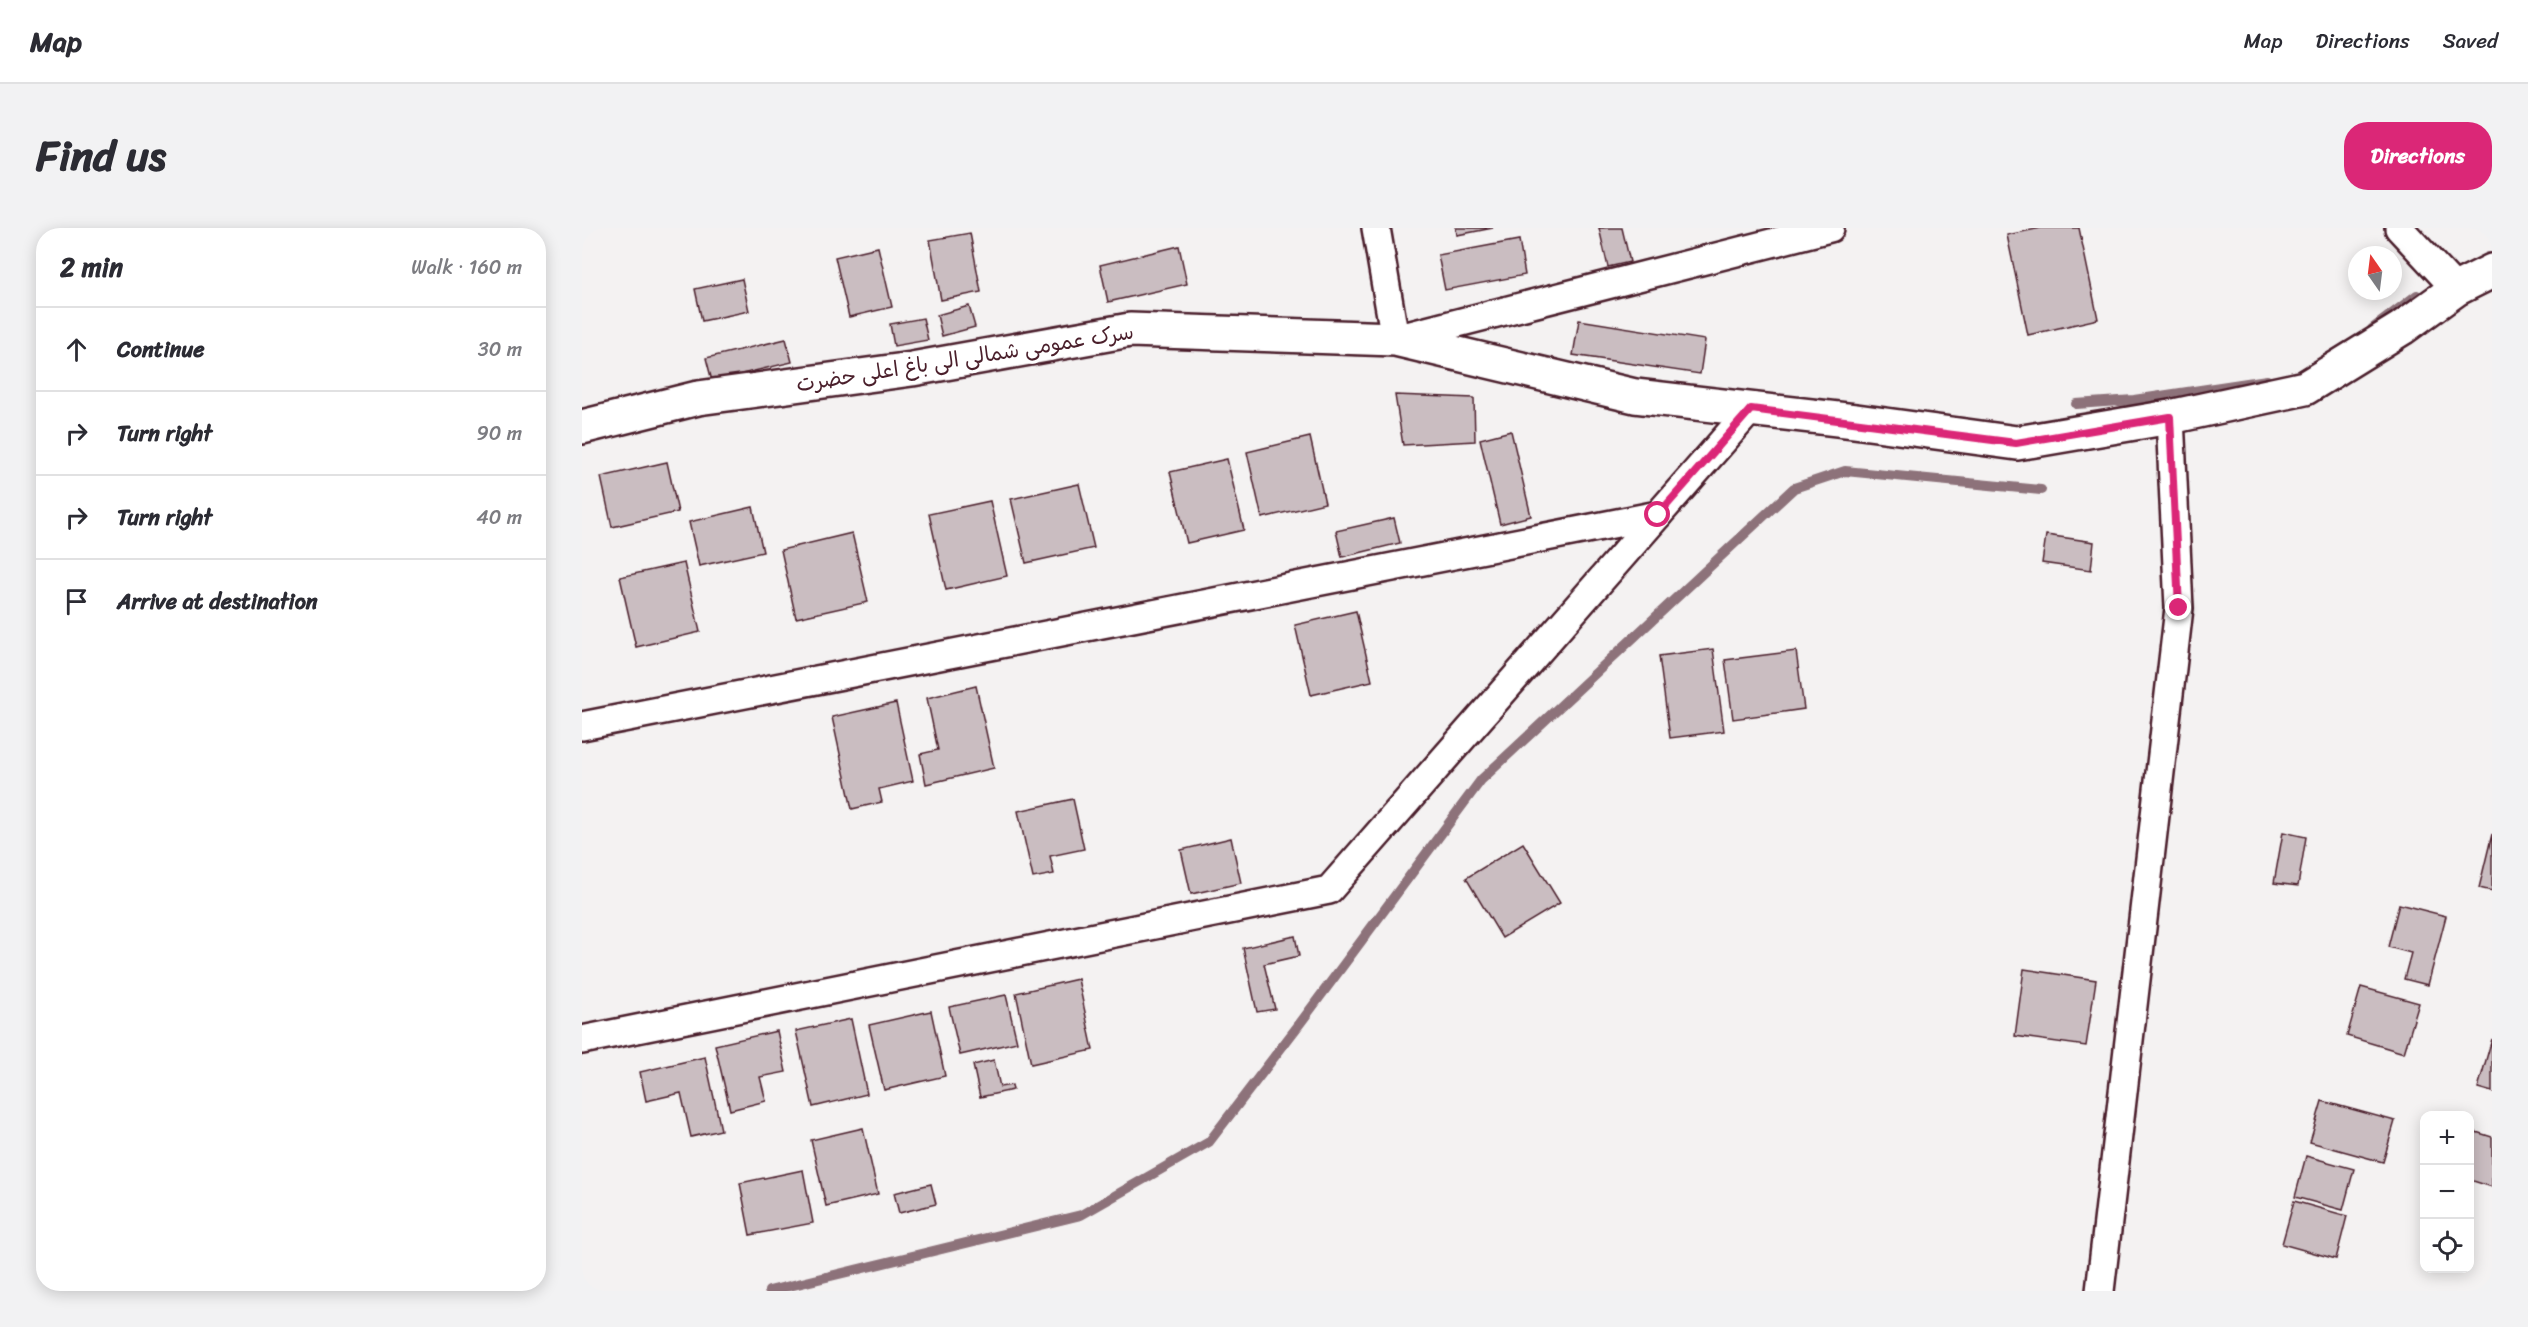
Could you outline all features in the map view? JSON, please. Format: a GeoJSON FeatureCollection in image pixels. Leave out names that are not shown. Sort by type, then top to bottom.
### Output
{"type":"FeatureCollection","features":[{"type":"Feature","properties":{"kind":"street"},"geometry":{"type":"LineString","coordinates":[[1376,228],[1395,339],[1830,228]]}},
{"type":"Feature","properties":{"kind":"street"},"geometry":{"type":"LineString","coordinates":[[2400,229],[2456,289]]}},
{"type":"Feature","properties":{"kind":"street","name":"سرک عمومی شمالی الی باغ اعلی حضرت"},"geometry":{"type":"LineString","coordinates":[[582,427],[698,398],[912,369],[1130,330],[1395,339],[1635,396],[2016,443],[2170,417],[2305,388],[2402,328],[2456,289],[2492,271]]}},
{"type":"Feature","properties":{"kind":"street"},"geometry":{"type":"LineString","coordinates":[[582,1040],[1329,890],[1751,409]]}},
{"type":"Feature","properties":{"kind":"street"},"geometry":{"type":"LineString","coordinates":[[2100,1291],[2179,608],[2170,417]]}},
{"type":"Feature","properties":{"kind":"street"},"geometry":{"type":"LineString","coordinates":[[582,726],[1658,515]]}},
{"type":"Feature","properties":{"kind":"building"},"geometry":{"type":"Polygon","coordinates":[[[1456,228],[1493,228],[1457,235],[1456,228]]]}},
{"type":"Feature","properties":{"kind":"building"},"geometry":{"type":"Polygon","coordinates":[[[1599,228],[1622,228],[1630,262],[1608,267],[1599,228]]]}},
{"type":"Feature","properties":{"kind":"building"},"geometry":{"type":"Polygon","coordinates":[[[2041,228],[2079,228],[2098,319],[2028,335],[2007,235],[2041,228]]]}},
{"type":"Feature","properties":{"kind":"building"},"geometry":{"type":"Polygon","coordinates":[[[970,233],[981,292],[941,300],[930,240],[970,233]]]}},
{"type":"Feature","properties":{"kind":"building"},"geometry":{"type":"Polygon","coordinates":[[[1519,240],[1525,275],[1445,290],[1438,255],[1519,240]]]}},
{"type":"Feature","properties":{"kind":"building"},"geometry":{"type":"Polygon","coordinates":[[[1179,246],[1187,284],[1108,302],[1100,265],[1179,246]]]}},
{"type":"Feature","properties":{"kind":"building"},"geometry":{"type":"Polygon","coordinates":[[[878,247],[892,307],[849,317],[835,257],[878,247]]]}},
{"type":"Feature","properties":{"kind":"building"},"geometry":{"type":"Polygon","coordinates":[[[742,279],[749,311],[702,321],[695,289],[742,279]]]}},
{"type":"Feature","properties":{"kind":"building"},"geometry":{"type":"Polygon","coordinates":[[[969,306],[975,327],[942,336],[937,315],[969,306]]]}},
{"type":"Feature","properties":{"kind":"building"},"geometry":{"type":"Polygon","coordinates":[[[923,318],[928,340],[894,346],[890,324],[923,318]]]}},
{"type":"Feature","properties":{"kind":"building"},"geometry":{"type":"Polygon","coordinates":[[[1579,320],[1705,340],[1700,374],[1573,355],[1579,320]]]}},
{"type":"Feature","properties":{"kind":"building"},"geometry":{"type":"Polygon","coordinates":[[[786,339],[792,362],[712,381],[706,358],[786,339]]]}},
{"type":"Feature","properties":{"kind":"building"},"geometry":{"type":"Polygon","coordinates":[[[1395,395],[1474,398],[1475,441],[1403,445],[1395,395]]]}},
{"type":"Feature","properties":{"kind":"building"},"geometry":{"type":"Polygon","coordinates":[[[1511,431],[1531,516],[1500,524],[1480,439],[1511,431]]]}},
{"type":"Feature","properties":{"kind":"building"},"geometry":{"type":"Polygon","coordinates":[[[1310,437],[1325,503],[1262,518],[1247,452],[1310,437]]]}},
{"type":"Feature","properties":{"kind":"building"},"geometry":{"type":"Polygon","coordinates":[[[1227,459],[1244,530],[1187,543],[1170,472],[1227,459]]]}},
{"type":"Feature","properties":{"kind":"building"},"geometry":{"type":"Polygon","coordinates":[[[667,462],[678,512],[612,527],[601,477],[667,462]]]}},
{"type":"Feature","properties":{"kind":"building"},"geometry":{"type":"Polygon","coordinates":[[[1079,484],[1094,548],[1026,563],[1011,499],[1079,484]]]}},
{"type":"Feature","properties":{"kind":"building"},"geometry":{"type":"Polygon","coordinates":[[[990,501],[1007,576],[946,590],[929,514],[990,501]]]}},
{"type":"Feature","properties":{"kind":"building"},"geometry":{"type":"Polygon","coordinates":[[[753,507],[763,552],[699,566],[689,522],[753,507]]]}},
{"type":"Feature","properties":{"kind":"building"},"geometry":{"type":"Polygon","coordinates":[[[1394,518],[1400,543],[1342,557],[1336,531],[1394,518]]]}},
{"type":"Feature","properties":{"kind":"building"},"geometry":{"type":"Polygon","coordinates":[[[852,533],[868,602],[796,618],[781,550],[852,533]]]}},
{"type":"Feature","properties":{"kind":"building"},"geometry":{"type":"Polygon","coordinates":[[[2046,535],[2094,542],[2091,570],[2042,563],[2046,535]]]}},
{"type":"Feature","properties":{"kind":"building"},"geometry":{"type":"Polygon","coordinates":[[[684,563],[700,632],[636,647],[620,577],[684,563]]]}},
{"type":"Feature","properties":{"kind":"building"},"geometry":{"type":"Polygon","coordinates":[[[1356,611],[1372,681],[1311,695],[1295,625],[1356,611]]]}},
{"type":"Feature","properties":{"kind":"building"},"geometry":{"type":"Polygon","coordinates":[[[1713,649],[1724,731],[1670,738],[1659,656],[1713,649]]]}},
{"type":"Feature","properties":{"kind":"building"},"geometry":{"type":"Polygon","coordinates":[[[1796,651],[1804,709],[1733,719],[1725,660],[1796,651]]]}},
{"type":"Feature","properties":{"kind":"building"},"geometry":{"type":"Polygon","coordinates":[[[976,686],[994,768],[926,784],[920,754],[938,750],[927,698],[976,686]]]}},
{"type":"Feature","properties":{"kind":"building"},"geometry":{"type":"Polygon","coordinates":[[[896,703],[913,781],[879,789],[882,802],[852,809],[832,717],[896,703]]]}},
{"type":"Feature","properties":{"kind":"building"},"geometry":{"type":"Polygon","coordinates":[[[1073,799],[1084,849],[1050,856],[1054,874],[1033,878],[1018,811],[1073,799]]]}},
{"type":"Feature","properties":{"kind":"building"},"geometry":{"type":"Polygon","coordinates":[[[2283,832],[2306,837],[2298,886],[2274,883],[2283,832]]]}},
{"type":"Feature","properties":{"kind":"building"},"geometry":{"type":"Polygon","coordinates":[[[2492,834],[2492,891],[2479,888],[2492,834]]]}},
{"type":"Feature","properties":{"kind":"building"},"geometry":{"type":"Polygon","coordinates":[[[1231,838],[1241,883],[1191,894],[1181,850],[1231,838]]]}},
{"type":"Feature","properties":{"kind":"building"},"geometry":{"type":"Polygon","coordinates":[[[1523,843],[1560,903],[1502,938],[1466,878],[1523,843]]]}},
{"type":"Feature","properties":{"kind":"building"},"geometry":{"type":"Polygon","coordinates":[[[2399,904],[2446,916],[2428,985],[2404,979],[2411,953],[2388,947],[2399,904]]]}},
{"type":"Feature","properties":{"kind":"building"},"geometry":{"type":"Polygon","coordinates":[[[1295,936],[1299,956],[1264,964],[1275,1009],[1257,1012],[1243,948],[1295,936]]]}},
{"type":"Feature","properties":{"kind":"building"},"geometry":{"type":"Polygon","coordinates":[[[2024,969],[2096,980],[2086,1046],[2015,1036],[2024,969]]]}},
{"type":"Feature","properties":{"kind":"building"},"geometry":{"type":"Polygon","coordinates":[[[1078,979],[1093,1050],[1031,1064],[1016,993],[1078,979]]]}},
{"type":"Feature","properties":{"kind":"building"},"geometry":{"type":"Polygon","coordinates":[[[2361,987],[2419,1003],[2404,1053],[2347,1036],[2361,987]]]}},
{"type":"Feature","properties":{"kind":"building"},"geometry":{"type":"Polygon","coordinates":[[[1006,995],[1017,1042],[960,1055],[949,1007],[1006,995]]]}},
{"type":"Feature","properties":{"kind":"building"},"geometry":{"type":"Polygon","coordinates":[[[931,1011],[945,1076],[884,1090],[869,1025],[931,1011]]]}},
{"type":"Feature","properties":{"kind":"building"},"geometry":{"type":"Polygon","coordinates":[[[851,1019],[867,1094],[813,1107],[796,1031],[851,1019]]]}},
{"type":"Feature","properties":{"kind":"building"},"geometry":{"type":"Polygon","coordinates":[[[777,1031],[786,1072],[760,1077],[766,1101],[730,1110],[715,1045],[777,1031]]]}},
{"type":"Feature","properties":{"kind":"building"},"geometry":{"type":"Polygon","coordinates":[[[2492,1039],[2492,1092],[2478,1088],[2492,1039]]]}},
{"type":"Feature","properties":{"kind":"building"},"geometry":{"type":"Polygon","coordinates":[[[705,1057],[721,1130],[691,1137],[681,1093],[646,1101],[640,1072],[705,1057]]]}},
{"type":"Feature","properties":{"kind":"building"},"geometry":{"type":"Polygon","coordinates":[[[994,1060],[1000,1087],[1012,1085],[1013,1090],[980,1097],[973,1065],[994,1060]]]}},
{"type":"Feature","properties":{"kind":"building"},"geometry":{"type":"Polygon","coordinates":[[[2322,1101],[2395,1121],[2383,1162],[2310,1142],[2322,1101]]]}},
{"type":"Feature","properties":{"kind":"building"},"geometry":{"type":"Polygon","coordinates":[[[863,1128],[878,1194],[826,1206],[811,1140],[863,1128]]]}},
{"type":"Feature","properties":{"kind":"building"},"geometry":{"type":"Polygon","coordinates":[[[2476,1132],[2492,1137],[2492,1187],[2474,1181],[2476,1132]]]}},
{"type":"Feature","properties":{"kind":"building"},"geometry":{"type":"Polygon","coordinates":[[[2306,1156],[2354,1169],[2343,1210],[2295,1197],[2306,1156]]]}},
{"type":"Feature","properties":{"kind":"building"},"geometry":{"type":"Polygon","coordinates":[[[803,1170],[813,1223],[750,1235],[740,1183],[803,1170]]]}},
{"type":"Feature","properties":{"kind":"building"},"geometry":{"type":"Polygon","coordinates":[[[931,1184],[936,1204],[899,1213],[894,1193],[931,1184]]]}},
{"type":"Feature","properties":{"kind":"building"},"geometry":{"type":"Polygon","coordinates":[[[2294,1201],[2347,1216],[2336,1259],[2282,1244],[2294,1201]]]}},
{"type":"Feature","properties":{"kind":"waterway"},"geometry":{"type":"LineString","coordinates":[[2372,329],[2417,295]]}},
{"type":"Feature","properties":{"kind":"waterway"},"geometry":{"type":"LineString","coordinates":[[2076,404],[2134,400],[2267,380]]}},
{"type":"Feature","properties":{"kind":"waterway"},"geometry":{"type":"LineString","coordinates":[[769,1291],[1081,1215],[1209,1142],[1481,780],[1794,488],[1845,471],[2041,490]]}},
{"type":"Feature","properties":{"kind":"route"},"geometry":{"type":"LineString","coordinates":[[1658,515],[1751,409],[2016,443],[2170,417],[2179,608]]}}]}
